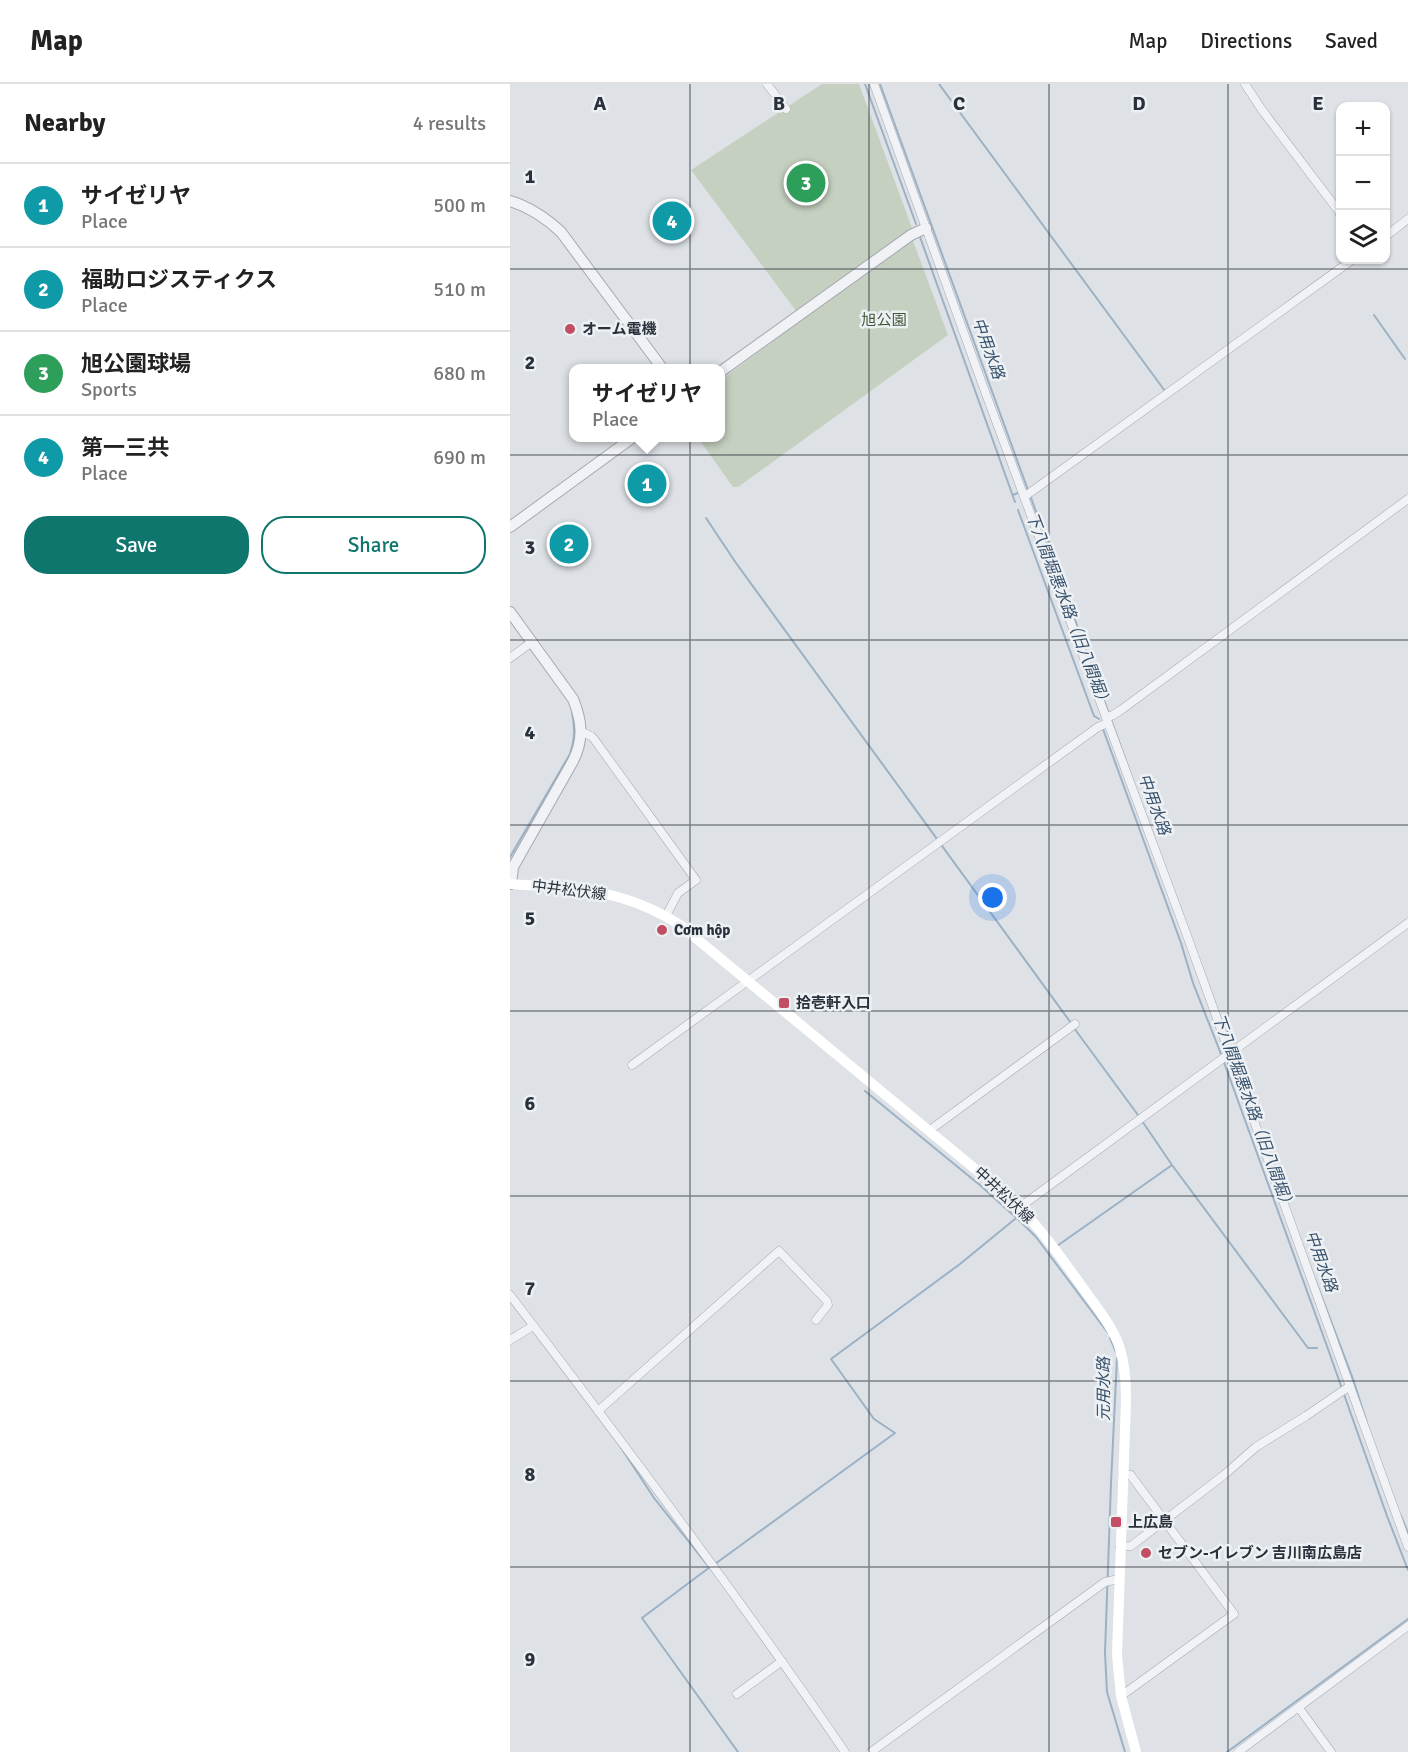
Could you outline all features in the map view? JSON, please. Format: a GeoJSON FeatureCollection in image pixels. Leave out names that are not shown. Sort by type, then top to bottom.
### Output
{"type":"FeatureCollection","features":[{"type":"Feature","properties":{"kind":"main road","name":"中井松伏線"},"geometry":{"type":"LineString","coordinates":[[510,884],[602,892],[635,902],[666,916],[693,934],[1020,1207],[1040,1229],[1073,1274],[1111,1329],[1124,1366],[1126,1383],[1117,1655],[1121,1696],[1136,1752]]}},
{"type":"Feature","properties":{"kind":"street"},"geometry":{"type":"LineString","coordinates":[[767,84],[786,109]]}},
{"type":"Feature","properties":{"kind":"street"},"geometry":{"type":"LineString","coordinates":[[874,84],[921,230],[1109,718],[1408,1547]]}},
{"type":"Feature","properties":{"kind":"street"},"geometry":{"type":"LineString","coordinates":[[1245,84],[1262,110],[1339,210]]}},
{"type":"Feature","properties":{"kind":"street"},"geometry":{"type":"LineString","coordinates":[[510,201],[549,220],[561,232],[658,364]]}},
{"type":"Feature","properties":{"kind":"street"},"geometry":{"type":"LineString","coordinates":[[1390,233],[1408,219]]}},
{"type":"Feature","properties":{"kind":"street"},"geometry":{"type":"LineString","coordinates":[[725,368],[921,230]]}},
{"type":"Feature","properties":{"kind":"street"},"geometry":{"type":"LineString","coordinates":[[1024,497],[1346,264]]}},
{"type":"Feature","properties":{"kind":"street"},"geometry":{"type":"LineString","coordinates":[[510,527],[627,442]]}},
{"type":"Feature","properties":{"kind":"street"},"geometry":{"type":"LineString","coordinates":[[632,1065],[1408,499]]}},
{"type":"Feature","properties":{"kind":"street"},"geometry":{"type":"LineString","coordinates":[[510,612],[573,699],[582,732],[578,752],[513,867],[510,884]]}},
{"type":"Feature","properties":{"kind":"street"},"geometry":{"type":"LineString","coordinates":[[510,658],[532,642]]}},
{"type":"Feature","properties":{"kind":"street"},"geometry":{"type":"LineString","coordinates":[[582,732],[594,739],[696,880],[678,893],[666,916]]}},
{"type":"Feature","properties":{"kind":"street"},"geometry":{"type":"LineString","coordinates":[[1020,1207],[1408,923]]}},
{"type":"Feature","properties":{"kind":"street"},"geometry":{"type":"LineString","coordinates":[[930,1130],[1075,1024]]}},
{"type":"Feature","properties":{"kind":"street"},"geometry":{"type":"LineString","coordinates":[[598,1411],[779,1251],[827,1301],[828,1305],[816,1320]]}},
{"type":"Feature","properties":{"kind":"street"},"geometry":{"type":"LineString","coordinates":[[510,1295],[782,1660],[845,1752]]}},
{"type":"Feature","properties":{"kind":"street"},"geometry":{"type":"LineString","coordinates":[[510,1340],[534,1326]]}},
{"type":"Feature","properties":{"kind":"street"},"geometry":{"type":"LineString","coordinates":[[1120,1547],[1131,1546],[1224,1475],[1256,1447],[1350,1386]]}},
{"type":"Feature","properties":{"kind":"street"},"geometry":{"type":"LineString","coordinates":[[1121,1696],[1234,1614],[1132,1477],[1123,1474]]}},
{"type":"Feature","properties":{"kind":"street"},"geometry":{"type":"LineString","coordinates":[[871,1752],[1105,1582],[1119,1579]]}},
{"type":"Feature","properties":{"kind":"street"},"geometry":{"type":"LineString","coordinates":[[1238,1752],[1408,1626]]}},
{"type":"Feature","properties":{"kind":"street"},"geometry":{"type":"LineString","coordinates":[[737,1694],[782,1660]]}},
{"type":"Feature","properties":{"kind":"street"},"geometry":{"type":"LineString","coordinates":[[1299,1708],[1331,1752]]}},
{"type":"Feature","properties":{"kind":"green space","name":"旭公園"},"geometry":{"type":"Polygon","coordinates":[[[822,84],[859,84],[912,228],[796,311],[691,170],[822,84]]]}},
{"type":"Feature","properties":{"kind":"green space","name":"旭公園"},"geometry":{"type":"Polygon","coordinates":[[[909,240],[913,241],[948,335],[738,487],[733,487],[701,442],[725,442],[725,377],[909,240]]]}},
{"type":"Feature","properties":{"kind":"waterway","name":"下八間堀悪水路（旧八間堀）"},"geometry":{"type":"LineString","coordinates":[[865,84],[916,224]]}},
{"type":"Feature","properties":{"kind":"waterway","name":"中用水路"},"geometry":{"type":"LineString","coordinates":[[880,84],[1028,490]]}},
{"type":"Feature","properties":{"kind":"waterway"},"geometry":{"type":"LineString","coordinates":[[939,84],[1165,391]]}},
{"type":"Feature","properties":{"kind":"waterway","name":"下八間堀悪水路（旧八間堀）"},"geometry":{"type":"LineString","coordinates":[[920,237],[1015,502]]}},
{"type":"Feature","properties":{"kind":"waterway"},"geometry":{"type":"LineString","coordinates":[[1285,304],[1340,264]]}},
{"type":"Feature","properties":{"kind":"waterway"},"geometry":{"type":"LineString","coordinates":[[1374,315],[1405,359]]}},
{"type":"Feature","properties":{"kind":"waterway","name":"下八間堀悪水路（旧八間堀）"},"geometry":{"type":"LineString","coordinates":[[1013,495],[1020,492]]}},
{"type":"Feature","properties":{"kind":"waterway","name":"中用水路"},"geometry":{"type":"LineString","coordinates":[[1030,495],[1131,775]]}},
{"type":"Feature","properties":{"kind":"waterway","name":"下八間堀悪水路（旧八間堀）"},"geometry":{"type":"LineString","coordinates":[[1018,510],[1094,716],[1099,719]]}},
{"type":"Feature","properties":{"kind":"waterway"},"geometry":{"type":"LineString","coordinates":[[706,518],[736,563],[1071,1023]]}},
{"type":"Feature","properties":{"kind":"waterway"},"geometry":{"type":"LineString","coordinates":[[510,857],[570,754],[574,733],[572,712]]}},
{"type":"Feature","properties":{"kind":"waterway","name":"下八間堀悪水路（旧八間堀）"},"geometry":{"type":"LineString","coordinates":[[1103,729],[1181,943],[1193,983],[1221,1054],[1408,1570]]}},
{"type":"Feature","properties":{"kind":"waterway"},"geometry":{"type":"LineString","coordinates":[[1074,1028],[1308,1348],[1317,1348]]}},
{"type":"Feature","properties":{"kind":"waterway","name":"元用水路"},"geometry":{"type":"LineString","coordinates":[[865,1091],[981,1186],[1021,1222],[1036,1237],[1108,1333]]}},
{"type":"Feature","properties":{"kind":"waterway"},"geometry":{"type":"LineString","coordinates":[[1057,1246],[1172,1165]]}},
{"type":"Feature","properties":{"kind":"waterway"},"geometry":{"type":"LineString","coordinates":[[715,1564],[895,1433],[874,1419],[831,1359],[960,1264],[1015,1219]]}},
{"type":"Feature","properties":{"kind":"waterway","name":"中用水路"},"geometry":{"type":"LineString","coordinates":[[1315,1279],[1367,1423]]}},
{"type":"Feature","properties":{"kind":"waterway","name":"元用水路"},"geometry":{"type":"LineString","coordinates":[[1110,1338],[1116,1352]]}},
{"type":"Feature","properties":{"kind":"waterway","name":"元用水路"},"geometry":{"type":"LineString","coordinates":[[1117,1358],[1105,1653],[1107,1692],[1125,1752]]}},
{"type":"Feature","properties":{"kind":"waterway"},"geometry":{"type":"LineString","coordinates":[[618,1443],[654,1498],[709,1567]]}},
{"type":"Feature","properties":{"kind":"waterway","name":"中用水路"},"geometry":{"type":"LineString","coordinates":[[1401,1516],[1408,1533]]}},
{"type":"Feature","properties":{"kind":"waterway"},"geometry":{"type":"LineString","coordinates":[[710,1567],[642,1618],[738,1752]]}},
{"type":"Feature","properties":{"kind":"waterway","name":"下八間堀悪水路（旧八間堀）"},"geometry":{"type":"LineString","coordinates":[[1227,1752],[1408,1619]]}},
{"type":"Feature","properties":{"kind":"place","name":"旭公園球場"},"geometry":{"type":"Point","coordinates":[806,183]}},
{"type":"Feature","properties":{"kind":"place","name":"第一三共"},"geometry":{"type":"Point","coordinates":[672,221]}},
{"type":"Feature","properties":{"kind":"place","name":"オーム電機"},"geometry":{"type":"Point","coordinates":[570,329]}},
{"type":"Feature","properties":{"kind":"place","name":"サイゼリヤ"},"geometry":{"type":"Point","coordinates":[647,484]}},
{"type":"Feature","properties":{"kind":"place","name":"福助ロジスティクス"},"geometry":{"type":"Point","coordinates":[569,544]}},
{"type":"Feature","properties":{"kind":"place","name":"Cơm hộp"},"geometry":{"type":"Point","coordinates":[662,930]}},
{"type":"Feature","properties":{"kind":"place","name":"拾壱軒入口"},"geometry":{"type":"Point","coordinates":[784,1003]}},
{"type":"Feature","properties":{"kind":"place","name":"上広島"},"geometry":{"type":"Point","coordinates":[1116,1522]}},
{"type":"Feature","properties":{"kind":"place","name":"セブン-イレブン 吉川南広島店"},"geometry":{"type":"Point","coordinates":[1146,1553]}}]}
